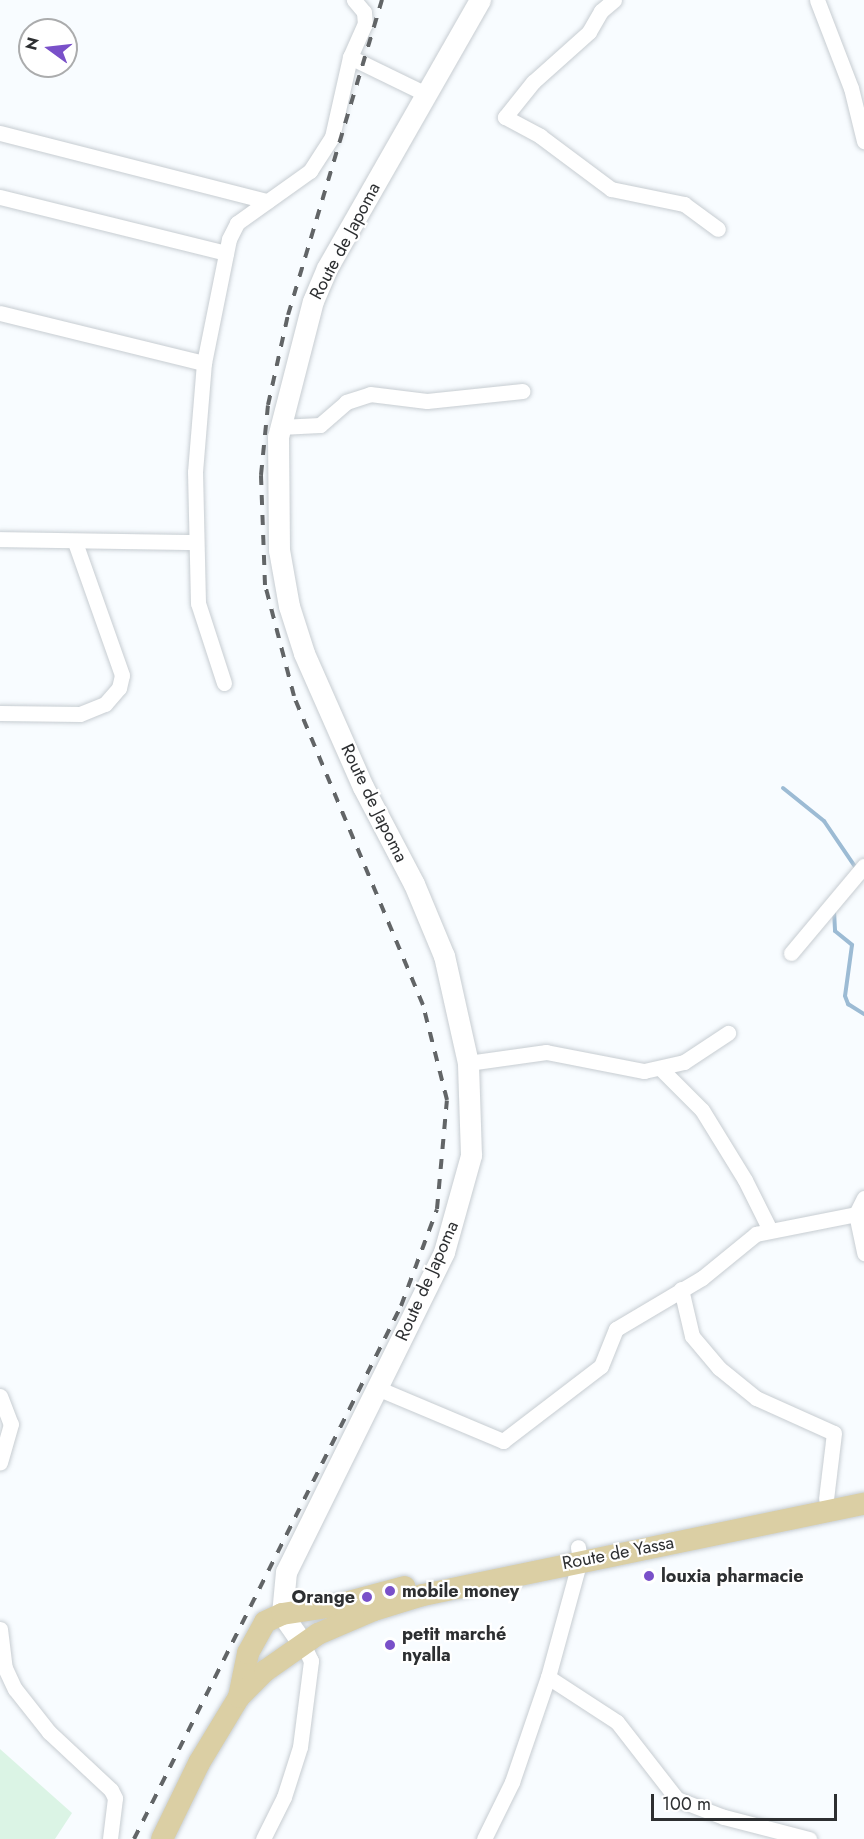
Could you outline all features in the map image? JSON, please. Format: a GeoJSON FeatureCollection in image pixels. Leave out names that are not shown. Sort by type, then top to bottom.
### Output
{"type":"FeatureCollection","features":[{"type":"Feature","properties":{"kind":"main road","name":"Route de Yassa"},"geometry":{"type":"LineString","coordinates":[[374,1601],[864,1492]]}},
{"type":"Feature","properties":{"kind":"main road","name":"Route de Yassa"},"geometry":{"type":"LineString","coordinates":[[579,1554],[864,1504]]}},
{"type":"Feature","properties":{"kind":"main road"},"geometry":{"type":"LineString","coordinates":[[238,1697],[248,1653],[258,1631],[265,1622],[282,1614],[374,1601]]}},
{"type":"Feature","properties":{"kind":"main road"},"geometry":{"type":"LineString","coordinates":[[162,1839],[199,1763],[238,1697],[265,1671],[303,1644],[374,1601]]}},
{"type":"Feature","properties":{"kind":"street"},"geometry":{"type":"LineString","coordinates":[[224,683],[200,617],[195,542],[195,456],[204,363],[226,253],[237,223],[310,171],[329,144],[350,57],[365,24],[364,12],[354,0]]}},
{"type":"Feature","properties":{"kind":"street","name":"Route de Japoma"},"geometry":{"type":"LineString","coordinates":[[282,1614],[286,1572],[444,1252],[455,1220],[471,1155],[468,1063],[436,933],[363,787],[304,653],[289,606],[279,550],[277,475],[280,427],[312,301],[327,268],[480,0]]}},
{"type":"Feature","properties":{"kind":"street"},"geometry":{"type":"LineString","coordinates":[[614,0],[601,11],[589,32],[533,82],[505,117],[540,136],[611,189],[684,204],[718,229]]}},
{"type":"Feature","properties":{"kind":"street"},"geometry":{"type":"LineString","coordinates":[[817,0],[851,88],[864,141]]}},
{"type":"Feature","properties":{"kind":"street"},"geometry":{"type":"LineString","coordinates":[[350,57],[426,94]]}},
{"type":"Feature","properties":{"kind":"street"},"geometry":{"type":"LineString","coordinates":[[0,133],[267,201]]}},
{"type":"Feature","properties":{"kind":"street"},"geometry":{"type":"LineString","coordinates":[[0,197],[226,253]]}},
{"type":"Feature","properties":{"kind":"street"},"geometry":{"type":"LineString","coordinates":[[0,314],[204,363]]}},
{"type":"Feature","properties":{"kind":"street"},"geometry":{"type":"LineString","coordinates":[[280,427],[320,426],[346,402],[370,394],[427,401],[522,392]]}},
{"type":"Feature","properties":{"kind":"street"},"geometry":{"type":"LineString","coordinates":[[0,538],[75,542],[195,542]]}},
{"type":"Feature","properties":{"kind":"street"},"geometry":{"type":"LineString","coordinates":[[0,712],[80,714],[105,704],[119,688],[122,675],[75,542]]}},
{"type":"Feature","properties":{"kind":"street"},"geometry":{"type":"LineString","coordinates":[[791,953],[864,866]]}},
{"type":"Feature","properties":{"kind":"street"},"geometry":{"type":"LineString","coordinates":[[468,1063],[546,1052],[633,1071],[660,1068],[684,1062],[728,1032]]}},
{"type":"Feature","properties":{"kind":"street"},"geometry":{"type":"LineString","coordinates":[[660,1068],[707,1118],[770,1230]]}},
{"type":"Feature","properties":{"kind":"street"},"geometry":{"type":"LineString","coordinates":[[864,1198],[856,1214],[864,1253]]}},
{"type":"Feature","properties":{"kind":"street"},"geometry":{"type":"LineString","coordinates":[[377,1388],[503,1441],[601,1366],[616,1329],[722,1263],[756,1234],[856,1214]]}},
{"type":"Feature","properties":{"kind":"street"},"geometry":{"type":"LineString","coordinates":[[681,1289],[692,1336],[719,1368],[756,1398],[834,1433],[826,1499]]}},
{"type":"Feature","properties":{"kind":"street"},"geometry":{"type":"LineString","coordinates":[[0,1396],[10,1424],[0,1462]]}},
{"type":"Feature","properties":{"kind":"street"},"geometry":{"type":"LineString","coordinates":[[484,1839],[512,1782],[548,1677],[579,1554]]}},
{"type":"Feature","properties":{"kind":"street"},"geometry":{"type":"LineString","coordinates":[[263,1839],[284,1797],[302,1739],[311,1661],[303,1644],[282,1614]]}},
{"type":"Feature","properties":{"kind":"street"},"geometry":{"type":"LineString","coordinates":[[0,1629],[5,1668],[15,1689],[49,1731],[111,1790],[115,1798],[110,1839]]}},
{"type":"Feature","properties":{"kind":"street"},"geometry":{"type":"LineString","coordinates":[[548,1677],[617,1722],[677,1799],[724,1817],[809,1839]]}},
{"type":"Feature","properties":{"kind":"green space"},"geometry":{"type":"Polygon","coordinates":[[[0,1749],[72,1813],[55,1839],[0,1839],[0,1749]]]}},
{"type":"Feature","properties":{"kind":"waterway"},"geometry":{"type":"LineString","coordinates":[[783,788],[824,821],[856,868]]}},
{"type":"Feature","properties":{"kind":"waterway"},"geometry":{"type":"LineString","coordinates":[[834,911],[835,931],[852,945],[845,996],[848,1004],[864,1014]]}},
{"type":"Feature","properties":{"kind":"railway"},"geometry":{"type":"LineString","coordinates":[[134,1839],[401,1306],[437,1209],[447,1100],[423,1005],[294,696],[265,585],[261,475],[268,405],[288,315],[382,0]]}},
{"type":"Feature","properties":{"kind":"place","name":"louxia pharmacie"},"geometry":{"type":"Point","coordinates":[649,1576]}},
{"type":"Feature","properties":{"kind":"place","name":"mobile money"},"geometry":{"type":"Point","coordinates":[390,1591]}},
{"type":"Feature","properties":{"kind":"place","name":"Orange"},"geometry":{"type":"Point","coordinates":[367,1597]}},
{"type":"Feature","properties":{"kind":"place","name":"petit marché nyalla"},"geometry":{"type":"Point","coordinates":[390,1645]}}]}
